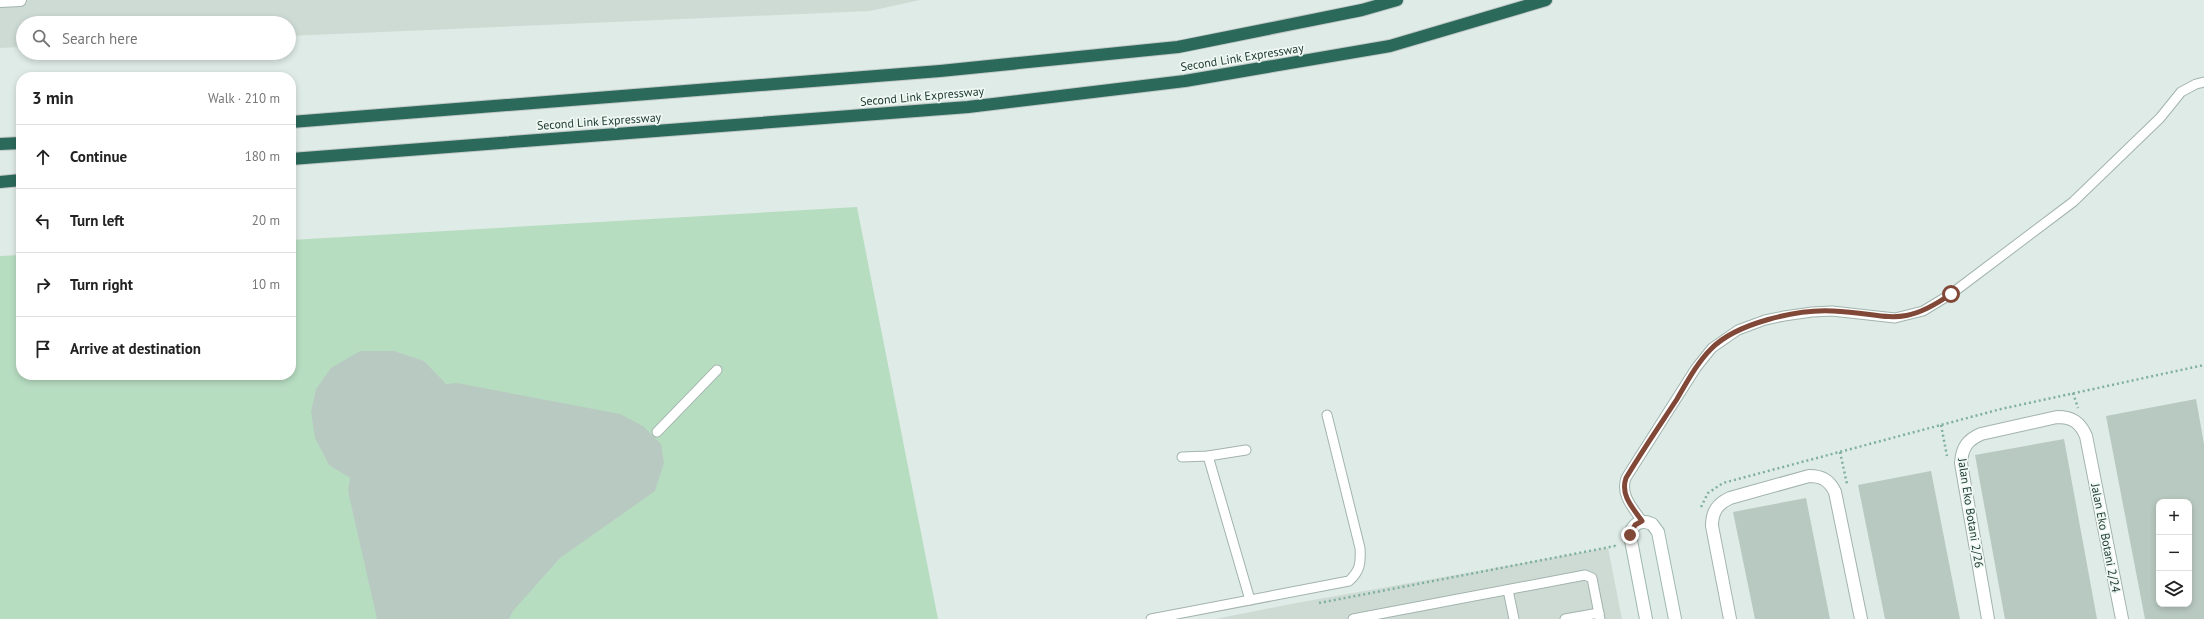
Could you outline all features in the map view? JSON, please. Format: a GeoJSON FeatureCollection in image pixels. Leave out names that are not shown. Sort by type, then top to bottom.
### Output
{"type":"FeatureCollection","features":[{"type":"Feature","properties":{"kind":"highway","name":"Second Link Expressway"},"geometry":{"type":"LineString","coordinates":[[296,122],[940,71],[1178,47],[1362,10],[1397,0]]}},
{"type":"Feature","properties":{"kind":"highway","name":"Second Link Expressway"},"geometry":{"type":"LineString","coordinates":[[296,159],[968,107],[1185,81],[1390,46],[1546,0]]}},
{"type":"Feature","properties":{"kind":"highway"},"geometry":{"type":"LineString","coordinates":[[0,144],[16,142]]}},
{"type":"Feature","properties":{"kind":"highway"},"geometry":{"type":"LineString","coordinates":[[0,182],[16,180]]}},
{"type":"Feature","properties":{"kind":"street"},"geometry":{"type":"LineString","coordinates":[[0,1],[20,0]]}},
{"type":"Feature","properties":{"kind":"street","name":"Jalan Eko Botani 2/26"},"geometry":{"type":"LineString","coordinates":[[1988,619],[1961,463],[1965,445],[1972,438],[1981,434],[2057,417],[2067,417],[2076,420],[2082,427],[2091,457]]}},
{"type":"Feature","properties":{"kind":"street","name":"Jalan Eko Botani 2/24"},"geometry":{"type":"LineString","coordinates":[[2091,457],[2122,619]]}},
{"type":"Feature","properties":{"kind":"street"},"geometry":{"type":"LineString","coordinates":[[1730,619],[1712,526],[1712,517],[1719,505],[1730,498],[1809,476],[1818,476],[1832,484],[1838,505],[1861,619]]}},
{"type":"Feature","properties":{"kind":"street"},"geometry":{"type":"LineString","coordinates":[[1646,619],[1630,535],[1635,525],[1642,521],[1652,524],[1658,532],[1675,619]]}},
{"type":"Feature","properties":{"kind":"lane"},"geometry":{"type":"LineString","coordinates":[[1642,521],[1626,498],[1624,485],[1626,478],[1696,368],[1712,348],[1738,330],[1765,320],[1784,316],[1832,311],[1894,318],[1923,311],[1951,294],[2073,202],[2160,118],[2181,92],[2196,84],[2204,82]]}},
{"type":"Feature","properties":{"kind":"lane"},"geometry":{"type":"LineString","coordinates":[[657,432],[717,370]]}},
{"type":"Feature","properties":{"kind":"lane"},"geometry":{"type":"LineString","coordinates":[[1151,619],[1349,581],[1358,572],[1361,561],[1360,548],[1327,415]]}},
{"type":"Feature","properties":{"kind":"lane"},"geometry":{"type":"LineString","coordinates":[[1182,457],[1208,456],[1246,450]]}},
{"type":"Feature","properties":{"kind":"lane"},"geometry":{"type":"LineString","coordinates":[[1208,456],[1250,600]]}},
{"type":"Feature","properties":{"kind":"lane"},"geometry":{"type":"LineString","coordinates":[[1353,619],[1585,575],[1592,578],[1599,616],[1565,619]]}},
{"type":"Feature","properties":{"kind":"lane"},"geometry":{"type":"LineString","coordinates":[[1508,590],[1514,619]]}},
{"type":"Feature","properties":{"kind":"path"},"geometry":{"type":"LineString","coordinates":[[1699,512],[1702,502],[1708,493],[1723,483],[2001,409],[2204,365]]}},
{"type":"Feature","properties":{"kind":"path"},"geometry":{"type":"LineString","coordinates":[[1319,603],[1615,546],[1619,554]]}},
{"type":"Feature","properties":{"kind":"shaded area"},"geometry":{"type":"Polygon","coordinates":[[[0,0],[920,0],[870,11],[296,36],[296,16],[16,16],[16,47],[0,48],[0,0]]]}},
{"type":"Feature","properties":{"kind":"shaded area"},"geometry":{"type":"Polygon","coordinates":[[[1608,548],[1622,619],[1215,619],[1296,603],[1608,548]]]}},
{"type":"Feature","properties":{"kind":"green space"},"geometry":{"type":"Polygon","coordinates":[[[857,207],[938,619],[0,619],[0,256],[16,255],[16,380],[296,380],[296,240],[857,207]]]}},
{"type":"Feature","properties":{"kind":"building"},"geometry":{"type":"Polygon","coordinates":[[[360,351],[394,351],[424,361],[446,384],[457,383],[620,414],[643,426],[661,444],[664,463],[655,491],[560,558],[513,611],[509,619],[377,619],[348,491],[350,478],[329,465],[315,438],[311,412],[316,389],[331,368],[360,351]]]}},
{"type":"Feature","properties":{"kind":"building"},"geometry":{"type":"Polygon","coordinates":[[[2196,399],[2204,444],[2204,619],[2145,619],[2106,416],[2196,399]]]}},
{"type":"Feature","properties":{"kind":"building"},"geometry":{"type":"Polygon","coordinates":[[[2064,439],[2097,619],[2005,619],[1975,455],[2064,439]]]}},
{"type":"Feature","properties":{"kind":"building"},"geometry":{"type":"Polygon","coordinates":[[[1931,471],[1960,619],[1885,619],[1858,485],[1931,471]]]}},
{"type":"Feature","properties":{"kind":"building"},"geometry":{"type":"Polygon","coordinates":[[[1806,498],[1830,619],[1755,619],[1733,512],[1806,498]]]}},
{"type":"Feature","properties":{"kind":"route"},"geometry":{"type":"LineString","coordinates":[[1630,535],[1631,528],[1638,522],[1642,521],[1626,498],[1624,485],[1626,478],[1696,368],[1712,348],[1738,330],[1765,320],[1812,312],[1832,311],[1863,314],[1882,318],[1910,316],[1923,311],[1951,294]]}}]}
